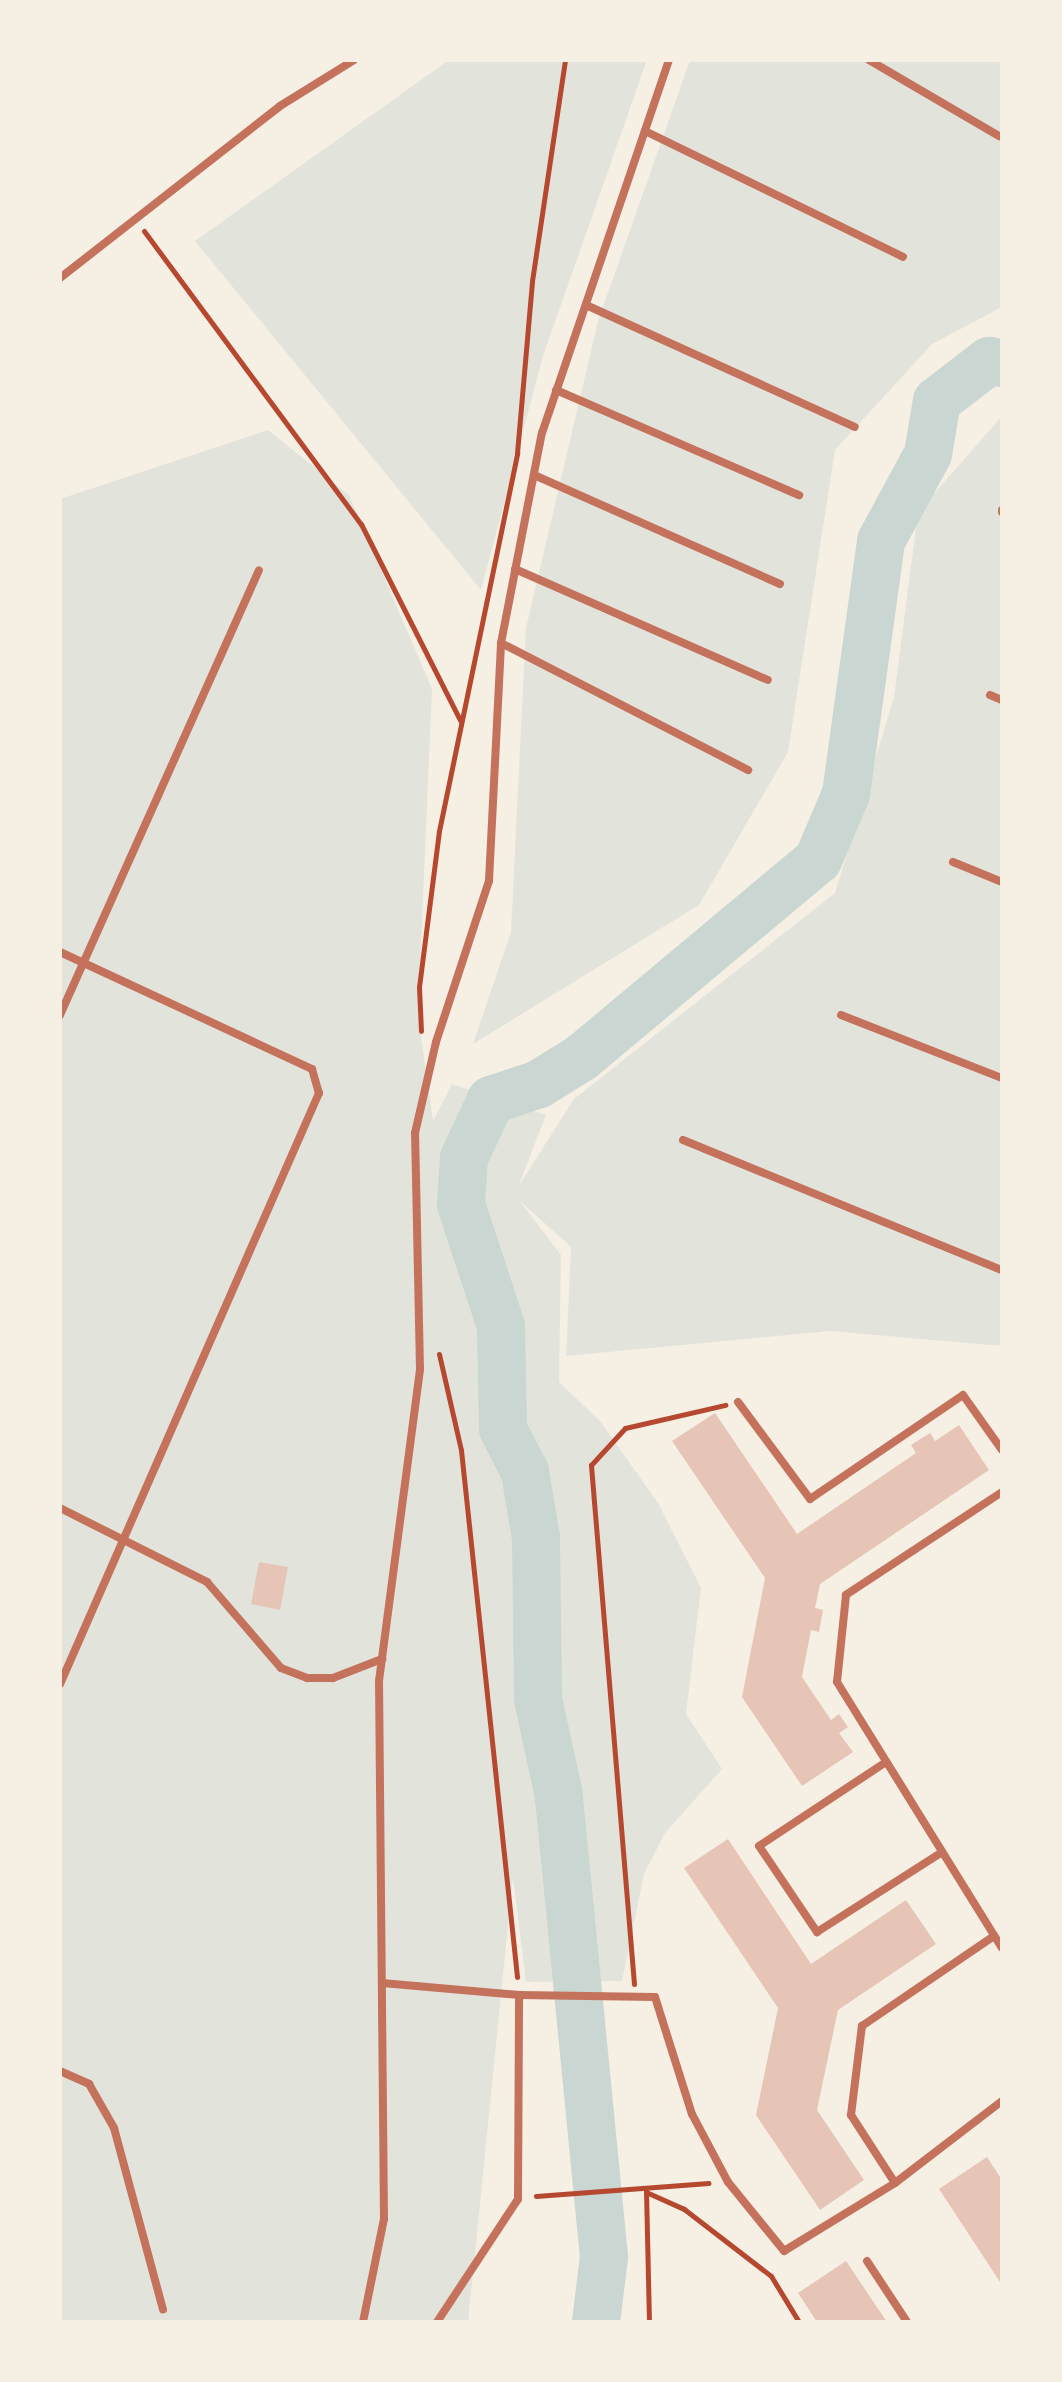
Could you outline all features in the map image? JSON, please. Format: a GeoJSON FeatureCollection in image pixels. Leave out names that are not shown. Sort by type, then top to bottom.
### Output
{"type":"FeatureCollection","features":[{"type":"Feature","properties":{"kind":"lane"},"geometry":{"type":"LineString","coordinates":[[60,278],[280,106],[354,60]]}},
{"type":"Feature","properties":{"kind":"lane"},"geometry":{"type":"LineString","coordinates":[[363,2322],[384,2219],[382,1658],[420,1370],[415,1133],[436,1042],[489,881],[501,643],[534,475],[556,390],[669,60]]}},
{"type":"Feature","properties":{"kind":"lane"},"geometry":{"type":"LineString","coordinates":[[868,60],[999,136]]}},
{"type":"Feature","properties":{"kind":"lane"},"geometry":{"type":"LineString","coordinates":[[644,132],[903,257]]}},
{"type":"Feature","properties":{"kind":"lane"},"geometry":{"type":"LineString","coordinates":[[586,305],[855,427]]}},
{"type":"Feature","properties":{"kind":"lane"},"geometry":{"type":"LineString","coordinates":[[556,390],[799,495]]}},
{"type":"Feature","properties":{"kind":"lane"},"geometry":{"type":"LineString","coordinates":[[534,475],[780,584]]}},
{"type":"Feature","properties":{"kind":"lane"},"geometry":{"type":"LineString","coordinates":[[516,569],[768,680]]}},
{"type":"Feature","properties":{"kind":"lane"},"geometry":{"type":"LineString","coordinates":[[60,1015],[259,570]]}},
{"type":"Feature","properties":{"kind":"lane"},"geometry":{"type":"LineString","coordinates":[[501,643],[748,770]]}},
{"type":"Feature","properties":{"kind":"lane"},"geometry":{"type":"LineString","coordinates":[[990,695],[1002,700]]}},
{"type":"Feature","properties":{"kind":"lane"},"geometry":{"type":"LineString","coordinates":[[952,862],[1002,882]]}},
{"type":"Feature","properties":{"kind":"lane"},"geometry":{"type":"LineString","coordinates":[[60,952],[312,1069],[319,1093],[60,1684]]}},
{"type":"Feature","properties":{"kind":"lane"},"geometry":{"type":"LineString","coordinates":[[841,1016],[1002,1078]]}},
{"type":"Feature","properties":{"kind":"lane"},"geometry":{"type":"LineString","coordinates":[[683,1140],[1002,1270]]}},
{"type":"Feature","properties":{"kind":"lane"},"geometry":{"type":"LineString","coordinates":[[738,1402],[810,1499],[963,1395],[1002,1450]]}},
{"type":"Feature","properties":{"kind":"lane"},"geometry":{"type":"LineString","coordinates":[[1002,1492],[846,1595],[836,1682],[1002,1948]]}},
{"type":"Feature","properties":{"kind":"lane"},"geometry":{"type":"LineString","coordinates":[[60,1508],[125,1537],[207,1582],[261,1652],[282,1668],[307,1678],[334,1678],[382,1658]]}},
{"type":"Feature","properties":{"kind":"lane"},"geometry":{"type":"LineString","coordinates":[[886,1762],[759,1846],[817,1932],[942,1852]]}},
{"type":"Feature","properties":{"kind":"lane"},"geometry":{"type":"LineString","coordinates":[[895,2183],[851,2115],[862,2026],[994,1936]]}},
{"type":"Feature","properties":{"kind":"lane"},"geometry":{"type":"LineString","coordinates":[[382,1983],[519,1995],[631,1993],[655,1997],[692,2114],[728,2182],[784,2251],[895,2183],[1002,2102]]}},
{"type":"Feature","properties":{"kind":"lane"},"geometry":{"type":"LineString","coordinates":[[437,2322],[518,2199],[519,1995]]}},
{"type":"Feature","properties":{"kind":"lane"},"geometry":{"type":"LineString","coordinates":[[60,2087],[63,2072],[89,2084],[114,2128],[163,2309]]}},
{"type":"Feature","properties":{"kind":"lane"},"geometry":{"type":"LineString","coordinates":[[867,2261],[907,2322]]}},
{"type":"Feature","properties":{"kind":"path"},"geometry":{"type":"LineString","coordinates":[[421,1041],[419,988],[461,723],[518,453],[532,281],[565,60]]}},
{"type":"Feature","properties":{"kind":"path"},"geometry":{"type":"LineString","coordinates":[[136,220],[361,524],[461,723]]}},
{"type":"Feature","properties":{"kind":"path"},"geometry":{"type":"LineString","coordinates":[[436,1343],[461,1450],[519,1995]]}},
{"type":"Feature","properties":{"kind":"path"},"geometry":{"type":"LineString","coordinates":[[631,1993],[590,1465],[625,1428],[738,1402]]}},
{"type":"Feature","properties":{"kind":"path"},"geometry":{"type":"LineString","coordinates":[[518,2199],[558,2191],[728,2182]]}},
{"type":"Feature","properties":{"kind":"path"},"geometry":{"type":"LineString","coordinates":[[646,2189],[649,2322]]}},
{"type":"Feature","properties":{"kind":"path"},"geometry":{"type":"LineString","coordinates":[[646,2189],[684,2209],[771,2276],[799,2322]]}},
{"type":"Feature","properties":{"kind":"shaded area"},"geometry":{"type":"Polygon","coordinates":[[[449,60],[647,60],[543,356],[481,590],[195,241],[449,60]]]}},
{"type":"Feature","properties":{"kind":"shaded area"},"geometry":{"type":"Polygon","coordinates":[[[690,60],[1002,60],[1002,307],[932,344],[835,450],[788,752],[699,905],[473,1044],[511,932],[526,628],[598,321],[690,60]]]}},
{"type":"Feature","properties":{"kind":"shaded area"},"geometry":{"type":"Polygon","coordinates":[[[1002,416],[1002,1346],[830,1331],[566,1356],[571,1247],[519,1200],[561,1255],[559,1382],[600,1421],[658,1503],[701,1588],[686,1714],[722,1769],[665,1833],[644,1874],[622,1981],[526,1982],[513,1877],[468,2322],[60,2322],[60,499],[268,430],[349,495],[432,689],[418,1014],[433,1121],[452,1084],[546,1115],[518,1187],[574,1099],[835,893],[894,697],[918,512],[1002,416]]]}},
{"type":"Feature","properties":{"kind":"building"},"geometry":{"type":"Polygon","coordinates":[[[715,1413],[797,1534],[916,1453],[911,1445],[930,1433],[935,1441],[959,1425],[989,1470],[820,1584],[815,1608],[823,1610],[819,1632],[811,1630],[802,1677],[831,1720],[839,1714],[848,1727],[839,1733],[853,1752],[802,1786],[742,1697],[765,1578],[672,1441],[715,1413]]]}},
{"type":"Feature","properties":{"kind":"building"},"geometry":{"type":"Polygon","coordinates":[[[259,1562],[288,1567],[280,1610],[251,1604],[259,1562]]]}},
{"type":"Feature","properties":{"kind":"building"},"geometry":{"type":"Polygon","coordinates":[[[728,1839],[811,1964],[906,1900],[936,1944],[838,2010],[817,2110],[864,2180],[820,2210],[756,2115],[778,2008],[684,1868],[728,1839]]]}},
{"type":"Feature","properties":{"kind":"building"},"geometry":{"type":"Polygon","coordinates":[[[987,2157],[1002,2180],[1002,2285],[939,2189],[987,2157]]]}},
{"type":"Feature","properties":{"kind":"building"},"geometry":{"type":"Polygon","coordinates":[[[846,2261],[887,2322],[817,2322],[798,2293],[846,2261]]]}},
{"type":"Feature","properties":{"kind":"waterway"},"geometry":{"type":"LineString","coordinates":[[596,2322],[604,2257],[558,1791],[538,1699],[536,1538],[525,1472],[503,1429],[501,1326],[461,1204],[464,1158],[491,1100],[539,1084],[581,1058],[818,860],[846,794],[881,541],[928,454],[937,401],[989,361],[1002,363]]}}]}
